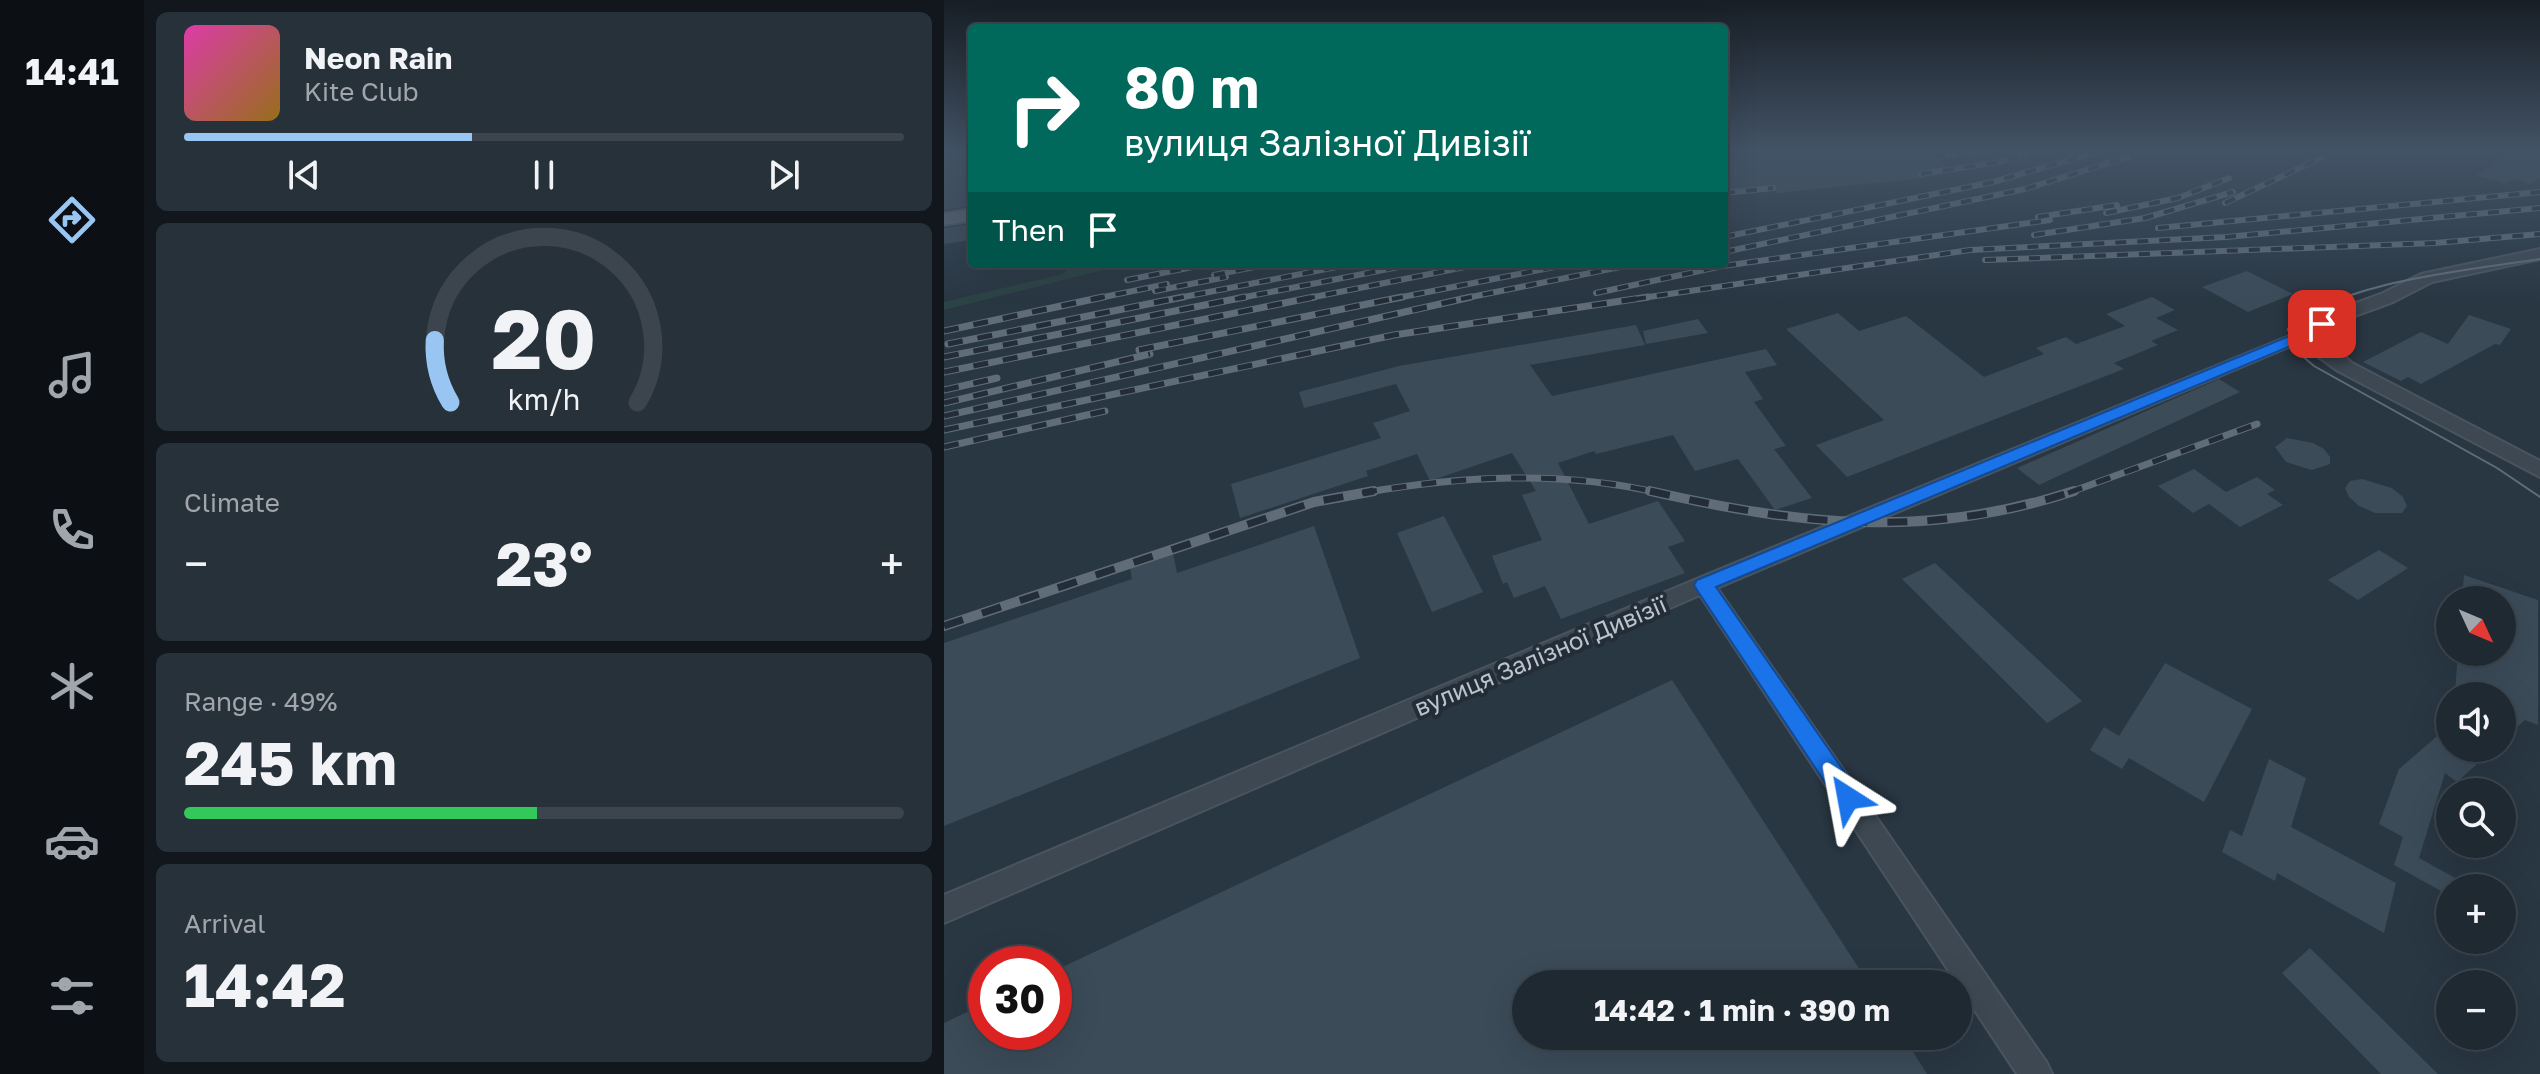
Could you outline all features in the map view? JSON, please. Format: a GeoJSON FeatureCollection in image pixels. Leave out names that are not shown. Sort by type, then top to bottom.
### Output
{"type":"FeatureCollection","features":[{"type":"Feature","properties":{"kind":"main road"},"geometry":{"type":"LineString","coordinates":[[944,219],[968,216]]}},
{"type":"Feature","properties":{"kind":"street","name":"вулиця Залізної Дивізії"},"geometry":{"type":"LineString","coordinates":[[944,909],[1704,585],[2314,331],[2332,318],[2387,298],[2427,278],[2540,254]]}},
{"type":"Feature","properties":{"kind":"street"},"geometry":{"type":"LineString","coordinates":[[2314,331],[2311,337],[2315,344],[2345,367],[2540,470]]}},
{"type":"Feature","properties":{"kind":"street"},"geometry":{"type":"LineString","coordinates":[[1704,585],[2036,1074]]}},
{"type":"Feature","properties":{"kind":"green space"},"geometry":{"type":"Polygon","coordinates":[[[1069,268],[1111,268],[944,310],[944,302],[1063,274],[1069,268]]]}},
{"type":"Feature","properties":{"kind":"building"},"geometry":{"type":"Polygon","coordinates":[[[944,200],[968,200],[968,207],[944,210],[944,200]]]}},
{"type":"Feature","properties":{"kind":"building"},"geometry":{"type":"Polygon","coordinates":[[[968,225],[968,241],[944,244],[944,228],[968,225]]]}},
{"type":"Feature","properties":{"kind":"building"},"geometry":{"type":"Polygon","coordinates":[[[2247,271],[2293,294],[2248,312],[2202,287],[2247,271]]]}},
{"type":"Feature","properties":{"kind":"building"},"geometry":{"type":"Polygon","coordinates":[[[2152,297],[2175,310],[2156,318],[2178,330],[2151,341],[2158,345],[2114,363],[2124,369],[1847,477],[1816,445],[1884,420],[1786,329],[1838,313],[1859,331],[1906,316],[1984,377],[2044,354],[2036,348],[2066,337],[2076,344],[2125,326],[2106,314],[2152,297]]]}},
{"type":"Feature","properties":{"kind":"building"},"geometry":{"type":"Polygon","coordinates":[[[2469,315],[2511,329],[2500,345],[2495,344],[2421,384],[2408,377],[2401,381],[2363,362],[2421,332],[2448,344],[2469,315]]]}},
{"type":"Feature","properties":{"kind":"building"},"geometry":{"type":"Polygon","coordinates":[[[1698,319],[1708,333],[1646,344],[1643,331],[1698,319]]]}},
{"type":"Feature","properties":{"kind":"building"},"geometry":{"type":"Polygon","coordinates":[[[1636,325],[1645,345],[1530,365],[1552,396],[1766,349],[1777,365],[1745,372],[1763,399],[1754,402],[1786,446],[1774,449],[1812,498],[1775,510],[1738,459],[1695,471],[1673,435],[1596,454],[1594,451],[1558,463],[1589,524],[1658,501],[1685,541],[1668,547],[1685,573],[1561,619],[1545,586],[1514,598],[1507,582],[1503,584],[1492,556],[1542,540],[1522,495],[1536,491],[1512,453],[1430,481],[1417,454],[1366,471],[1368,476],[1240,518],[1231,484],[1381,438],[1373,423],[1410,411],[1396,384],[1304,408],[1299,392],[1399,366],[1636,325]]]}},
{"type":"Feature","properties":{"kind":"building"},"geometry":{"type":"Polygon","coordinates":[[[2219,379],[2240,392],[2039,485],[2017,468],[2219,379]]]}},
{"type":"Feature","properties":{"kind":"building"},"geometry":{"type":"Polygon","coordinates":[[[2287,438],[2313,443],[2324,449],[2330,457],[2330,464],[2312,470],[2286,462],[2275,447],[2287,438]]]}},
{"type":"Feature","properties":{"kind":"building"},"geometry":{"type":"Polygon","coordinates":[[[2194,469],[2226,492],[2257,477],[2275,490],[2267,494],[2283,505],[2240,527],[2209,504],[2193,513],[2158,486],[2194,469]]]}},
{"type":"Feature","properties":{"kind":"building"},"geometry":{"type":"Polygon","coordinates":[[[2362,479],[2392,488],[2403,497],[2407,506],[2402,513],[2375,513],[2359,506],[2345,488],[2350,481],[2362,479]]]}},
{"type":"Feature","properties":{"kind":"building"},"geometry":{"type":"Polygon","coordinates":[[[1444,516],[1483,592],[1432,612],[1397,533],[1444,516]]]}},
{"type":"Feature","properties":{"kind":"building"},"geometry":{"type":"Polygon","coordinates":[[[1314,526],[1360,658],[944,826],[944,643],[1132,579],[1130,567],[1173,553],[1177,573],[1314,526]]]}},
{"type":"Feature","properties":{"kind":"building"},"geometry":{"type":"Polygon","coordinates":[[[2379,550],[2408,568],[2358,600],[2328,580],[2379,550]]]}},
{"type":"Feature","properties":{"kind":"building"},"geometry":{"type":"Polygon","coordinates":[[[1935,563],[2082,701],[2047,723],[1902,579],[1935,563]]]}},
{"type":"Feature","properties":{"kind":"building"},"geometry":{"type":"Polygon","coordinates":[[[2464,575],[2497,586],[2463,586],[2464,575]]]}},
{"type":"Feature","properties":{"kind":"building"},"geometry":{"type":"Polygon","coordinates":[[[2516,593],[2538,600],[2538,725],[2525,720],[2516,728],[2516,682],[2456,682],[2457,666],[2516,666],[2516,593]]]}},
{"type":"Feature","properties":{"kind":"building"},"geometry":{"type":"Polygon","coordinates":[[[2165,663],[2252,709],[2204,802],[2129,758],[2122,769],[2090,750],[2104,727],[2119,736],[2165,663]]]}},
{"type":"Feature","properties":{"kind":"building"},"geometry":{"type":"Polygon","coordinates":[[[1672,680],[1860,970],[1512,970],[1512,1050],[1912,1050],[1927,1074],[944,1074],[944,1023],[968,1012],[968,1050],[1072,1050],[1072,963],[1672,680]]]}},
{"type":"Feature","properties":{"kind":"building"},"geometry":{"type":"Polygon","coordinates":[[[2436,737],[2436,762],[2479,762],[2461,778],[2452,778],[2445,773],[2443,778],[2436,778],[2436,802],[2419,858],[2448,874],[2436,874],[2436,888],[2394,865],[2403,837],[2379,824],[2399,769],[2436,737]]]}},
{"type":"Feature","properties":{"kind":"building"},"geometry":{"type":"Polygon","coordinates":[[[2269,759],[2306,778],[2291,827],[2396,883],[2384,933],[2277,873],[2275,881],[2222,852],[2230,830],[2242,836],[2269,759]]]}},
{"type":"Feature","properties":{"kind":"building"},"geometry":{"type":"Polygon","coordinates":[[[2310,948],[2438,1074],[2381,1074],[2282,973],[2310,948]]]}},
{"type":"Feature","properties":{"kind":"tram line"},"geometry":{"type":"LineString","coordinates":[[2540,259],[2443,273],[2372,289],[2339,299],[2310,313],[2288,329],[2294,349],[2314,366],[2497,468],[2540,497]]}},
{"type":"Feature","properties":{"kind":"railway"},"geometry":{"type":"LineString","coordinates":[[1728,236],[1904,200]]}},
{"type":"Feature","properties":{"kind":"railway"},"geometry":{"type":"LineString","coordinates":[[1728,251],[1972,200]]}},
{"type":"Feature","properties":{"kind":"railway"},"geometry":{"type":"LineString","coordinates":[[2106,213],[2168,200]]}},
{"type":"Feature","properties":{"kind":"railway"},"geometry":{"type":"LineString","coordinates":[[2034,235],[2145,218],[2206,200]]}},
{"type":"Feature","properties":{"kind":"railway"},"geometry":{"type":"LineString","coordinates":[[2225,203],[2231,200]]}},
{"type":"Feature","properties":{"kind":"railway"},"geometry":{"type":"LineString","coordinates":[[2158,228],[2454,200]]}},
{"type":"Feature","properties":{"kind":"railway"},"geometry":{"type":"LineString","coordinates":[[2038,217],[2117,205]]}},
{"type":"Feature","properties":{"kind":"railway"},"geometry":{"type":"LineString","coordinates":[[1635,299],[1970,250],[2226,237],[2540,208]]}},
{"type":"Feature","properties":{"kind":"railway"},"geometry":{"type":"LineString","coordinates":[[1728,265],[2050,220]]}},
{"type":"Feature","properties":{"kind":"railway"},"geometry":{"type":"LineString","coordinates":[[1985,260],[2435,243],[2540,234]]}},
{"type":"Feature","properties":{"kind":"railway"},"geometry":{"type":"LineString","coordinates":[[1127,280],[1188,268]]}},
{"type":"Feature","properties":{"kind":"railway"},"geometry":{"type":"LineString","coordinates":[[1214,275],[1249,268]]}},
{"type":"Feature","properties":{"kind":"railway"},"geometry":{"type":"LineString","coordinates":[[1173,299],[1332,268]]}},
{"type":"Feature","properties":{"kind":"railway"},"geometry":{"type":"LineString","coordinates":[[1235,299],[1394,268]]}},
{"type":"Feature","properties":{"kind":"railway"},"geometry":{"type":"LineString","coordinates":[[1311,298],[1460,268]]}},
{"type":"Feature","properties":{"kind":"railway"},"geometry":{"type":"LineString","coordinates":[[1395,298],[1550,268]]}},
{"type":"Feature","properties":{"kind":"railway"},"geometry":{"type":"LineString","coordinates":[[1461,299],[1615,268]]}},
{"type":"Feature","properties":{"kind":"railway"},"geometry":{"type":"LineString","coordinates":[[1596,293],[1714,268]]}},
{"type":"Feature","properties":{"kind":"railway"},"geometry":{"type":"LineString","coordinates":[[1155,291],[1226,277]]}},
{"type":"Feature","properties":{"kind":"railway"},"geometry":{"type":"LineString","coordinates":[[1094,299],[1167,284]]}},
{"type":"Feature","properties":{"kind":"railway"},"geometry":{"type":"LineString","coordinates":[[944,331],[1103,297]]}},
{"type":"Feature","properties":{"kind":"railway"},"geometry":{"type":"LineString","coordinates":[[1173,299],[1183,297]]}},
{"type":"Feature","properties":{"kind":"railway"},"geometry":{"type":"LineString","coordinates":[[944,357],[1245,297]]}},
{"type":"Feature","properties":{"kind":"railway"},"geometry":{"type":"LineString","coordinates":[[1395,298],[1402,297]]}},
{"type":"Feature","properties":{"kind":"railway"},"geometry":{"type":"LineString","coordinates":[[944,416],[1471,297]]}},
{"type":"Feature","properties":{"kind":"railway"},"geometry":{"type":"LineString","coordinates":[[944,430],[1394,335],[1648,297]]}},
{"type":"Feature","properties":{"kind":"railway"},"geometry":{"type":"LineString","coordinates":[[944,372],[1311,298]]}},
{"type":"Feature","properties":{"kind":"railway"},"geometry":{"type":"LineString","coordinates":[[1304,299],[1311,298]]}},
{"type":"Feature","properties":{"kind":"railway"},"geometry":{"type":"LineString","coordinates":[[1139,350],[1395,298]]}},
{"type":"Feature","properties":{"kind":"railway"},"geometry":{"type":"LineString","coordinates":[[948,344],[1173,299]]}},
{"type":"Feature","properties":{"kind":"railway"},"geometry":{"type":"LineString","coordinates":[[944,403],[1150,354]]}},
{"type":"Feature","properties":{"kind":"railway"},"geometry":{"type":"LineString","coordinates":[[944,390],[997,378]]}},
{"type":"Feature","properties":{"kind":"railway"},"geometry":{"type":"LineString","coordinates":[[944,447],[1105,411]]}},
{"type":"Feature","properties":{"kind":"railway"},"geometry":{"type":"LineString","coordinates":[[2072,492],[2257,424]]}},
{"type":"Feature","properties":{"kind":"railway"},"geometry":{"type":"LineString","coordinates":[[1371,491],[1474,479],[1548,478],[1659,493]]}},
{"type":"Feature","properties":{"kind":"railway"},"geometry":{"type":"LineString","coordinates":[[944,626],[1314,502],[1371,491]]}},
{"type":"Feature","properties":{"kind":"railway"},"geometry":{"type":"LineString","coordinates":[[1362,493],[1371,491]]}},
{"type":"Feature","properties":{"kind":"railway"},"geometry":{"type":"LineString","coordinates":[[1650,491],[1758,512],[1862,522],[1966,516],[2072,492]]}},
{"type":"Feature","properties":{"kind":"railway"},"geometry":{"type":"LineString","coordinates":[[2068,493],[2072,492]]}},
{"type":"Feature","properties":{"kind":"route"},"geometry":{"type":"LineString","coordinates":[[1848,798],[1704,585],[2314,331],[2322,324]]}}]}
